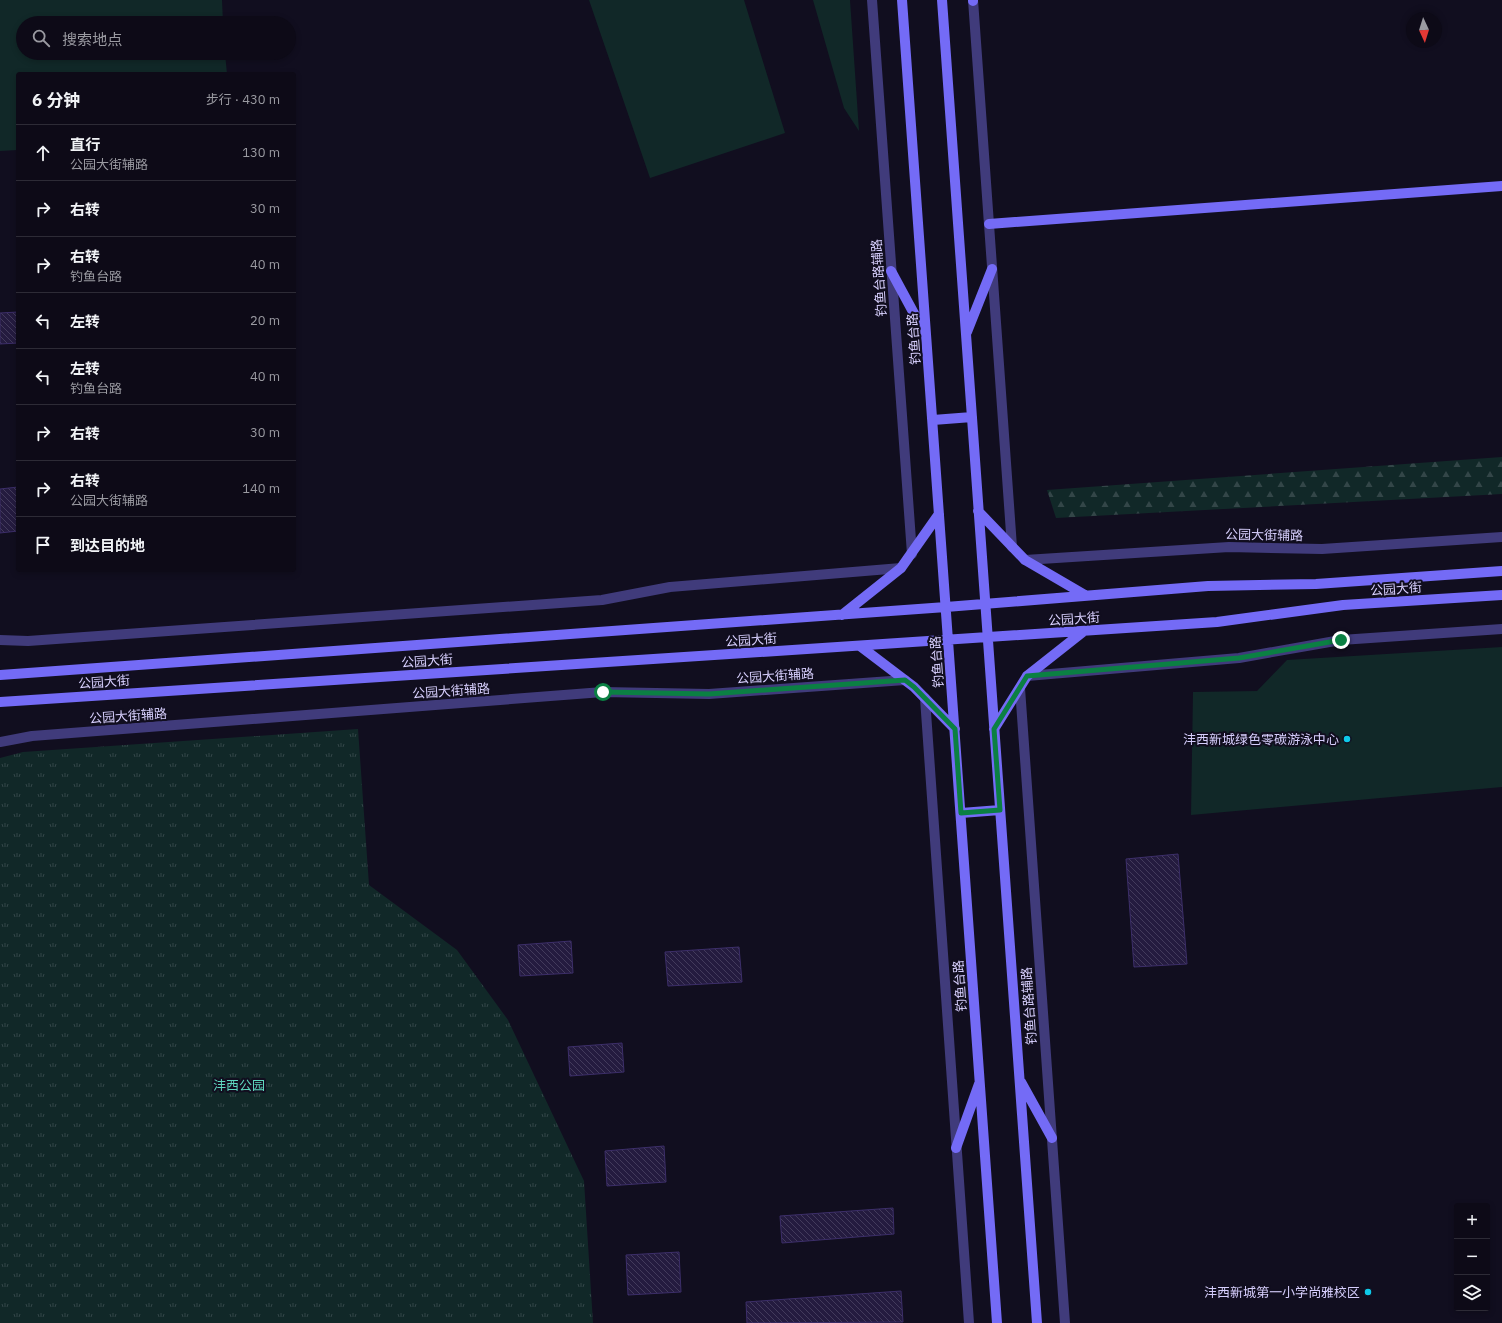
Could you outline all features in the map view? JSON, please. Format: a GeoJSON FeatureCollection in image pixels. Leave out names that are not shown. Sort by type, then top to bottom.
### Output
{"type":"FeatureCollection","features":[{"type":"Feature","properties":{"kind":"main road","name":"钓鱼台路"},"geometry":{"type":"LineString","coordinates":[[902,0],[998,1323]]}},
{"type":"Feature","properties":{"kind":"main road"},"geometry":{"type":"LineString","coordinates":[[942,0],[1037,1323]]}},
{"type":"Feature","properties":{"kind":"main road"},"geometry":{"type":"LineString","coordinates":[[989,224],[1502,186]]}},
{"type":"Feature","properties":{"kind":"main road"},"geometry":{"type":"LineString","coordinates":[[966,335],[992,269]]}},
{"type":"Feature","properties":{"kind":"main road"},"geometry":{"type":"LineString","coordinates":[[891,271],[927,337]]}},
{"type":"Feature","properties":{"kind":"main road"},"geometry":{"type":"LineString","coordinates":[[933,420],[972,417]]}},
{"type":"Feature","properties":{"kind":"main road"},"geometry":{"type":"LineString","coordinates":[[978,511],[1025,560],[1085,595]]}},
{"type":"Feature","properties":{"kind":"main road"},"geometry":{"type":"LineString","coordinates":[[842,615],[901,568],[939,514]]}},
{"type":"Feature","properties":{"kind":"main road","name":"公园大街"},"geometry":{"type":"LineString","coordinates":[[0,674],[842,615],[1208,586],[1316,584],[1502,571]]}},
{"type":"Feature","properties":{"kind":"main road","name":"公园大街"},"geometry":{"type":"LineString","coordinates":[[0,702],[1217,622],[1343,606],[1502,595]]}},
{"type":"Feature","properties":{"kind":"main road"},"geometry":{"type":"LineString","coordinates":[[994,729],[1027,676],[1084,631]]}},
{"type":"Feature","properties":{"kind":"main road"},"geometry":{"type":"LineString","coordinates":[[860,646],[905,680],[955,729]]}},
{"type":"Feature","properties":{"kind":"main road"},"geometry":{"type":"LineString","coordinates":[[961,813],[1000,810]]}},
{"type":"Feature","properties":{"kind":"main road"},"geometry":{"type":"LineString","coordinates":[[1020,1078],[1052,1138]]}},
{"type":"Feature","properties":{"kind":"main road"},"geometry":{"type":"LineString","coordinates":[[956,1148],[980,1080]]}},
{"type":"Feature","properties":{"kind":"street","name":"钓鱼台路辅路"},"geometry":{"type":"LineString","coordinates":[[872,0],[912,554]]}},
{"type":"Feature","properties":{"kind":"street"},"geometry":{"type":"LineString","coordinates":[[973,0],[1012,547]]}},
{"type":"Feature","properties":{"kind":"street","name":"公园大街辅路"},"geometry":{"type":"LineString","coordinates":[[1025,560],[1229,547],[1322,549],[1502,537]]}},
{"type":"Feature","properties":{"kind":"street"},"geometry":{"type":"LineString","coordinates":[[0,640],[36,641],[602,600],[670,586],[901,568]]}},
{"type":"Feature","properties":{"kind":"street"},"geometry":{"type":"LineString","coordinates":[[1027,676],[1239,658],[1341,640],[1502,629]]}},
{"type":"Feature","properties":{"kind":"street","name":"公园大街辅路"},"geometry":{"type":"LineString","coordinates":[[0,742],[32,736],[603,692],[709,694],[905,680]]}},
{"type":"Feature","properties":{"kind":"street","name":"钓鱼台路辅路"},"geometry":{"type":"LineString","coordinates":[[1020,688],[1065,1323]]}},
{"type":"Feature","properties":{"kind":"street"},"geometry":{"type":"LineString","coordinates":[[925,698],[969,1323]]}},
{"type":"Feature","properties":{"kind":"green space"},"geometry":{"type":"Polygon","coordinates":[[[0,0],[222,0],[223,16],[16,16],[16,60],[226,60],[227,72],[16,72],[16,150],[0,151],[0,0]]]}},
{"type":"Feature","properties":{"kind":"green space"},"geometry":{"type":"Polygon","coordinates":[[[589,0],[744,0],[785,133],[650,178],[589,0]]]}},
{"type":"Feature","properties":{"kind":"green space"},"geometry":{"type":"Polygon","coordinates":[[[813,0],[850,0],[859,131],[844,108],[813,0]]]}},
{"type":"Feature","properties":{"kind":"green space"},"geometry":{"type":"Polygon","coordinates":[[[1502,457],[1502,494],[1056,518],[1047,490],[1502,457]]]}},
{"type":"Feature","properties":{"kind":"green space","name":"沣西新城绿色零碳游泳中心"},"geometry":{"type":"Polygon","coordinates":[[[1502,647],[1502,787],[1191,815],[1193,692],[1257,691],[1287,660],[1502,647]]]}},
{"type":"Feature","properties":{"kind":"green space","name":"沣西公园"},"geometry":{"type":"Polygon","coordinates":[[[358,729],[369,885],[457,950],[508,1020],[584,1181],[593,1323],[0,1323],[0,758],[23,752],[358,729]]]}},
{"type":"Feature","properties":{"kind":"building"},"geometry":{"type":"Polygon","coordinates":[[[16,312],[16,343],[0,344],[0,313],[16,312]]]}},
{"type":"Feature","properties":{"kind":"building"},"geometry":{"type":"Polygon","coordinates":[[[16,487],[16,531],[0,533],[0,489],[16,487]]]}},
{"type":"Feature","properties":{"kind":"building"},"geometry":{"type":"Polygon","coordinates":[[[1178,854],[1187,964],[1134,967],[1126,859],[1178,854]]]}},
{"type":"Feature","properties":{"kind":"building"},"geometry":{"type":"Polygon","coordinates":[[[571,941],[573,973],[520,976],[518,945],[571,941]]]}},
{"type":"Feature","properties":{"kind":"building"},"geometry":{"type":"Polygon","coordinates":[[[739,947],[742,982],[668,986],[665,952],[739,947]]]}},
{"type":"Feature","properties":{"kind":"building"},"geometry":{"type":"Polygon","coordinates":[[[622,1043],[624,1072],[570,1076],[568,1047],[622,1043]]]}},
{"type":"Feature","properties":{"kind":"building"},"geometry":{"type":"Polygon","coordinates":[[[664,1146],[666,1182],[607,1186],[605,1151],[664,1146]]]}},
{"type":"Feature","properties":{"kind":"building"},"geometry":{"type":"Polygon","coordinates":[[[893,1208],[894,1234],[782,1243],[780,1216],[893,1208]]]}},
{"type":"Feature","properties":{"kind":"building"},"geometry":{"type":"Polygon","coordinates":[[[679,1252],[681,1292],[628,1295],[626,1255],[679,1252]]]}},
{"type":"Feature","properties":{"kind":"building"},"geometry":{"type":"Polygon","coordinates":[[[901,1291],[903,1322],[747,1323],[746,1302],[901,1291]]]}},
{"type":"Feature","properties":{"kind":"place","name":"沣西新城绿色零碳游泳中心"},"geometry":{"type":"Point","coordinates":[1347,739]}},
{"type":"Feature","properties":{"kind":"place","name":"沣西新城第一小学尚雅校区"},"geometry":{"type":"Point","coordinates":[1368,1292]}},
{"type":"Feature","properties":{"kind":"route"},"geometry":{"type":"LineString","coordinates":[[603,692],[709,694],[905,680],[914,687],[955,729],[961,813],[1000,810],[994,729],[1027,676],[1239,658],[1341,640]]}}]}
